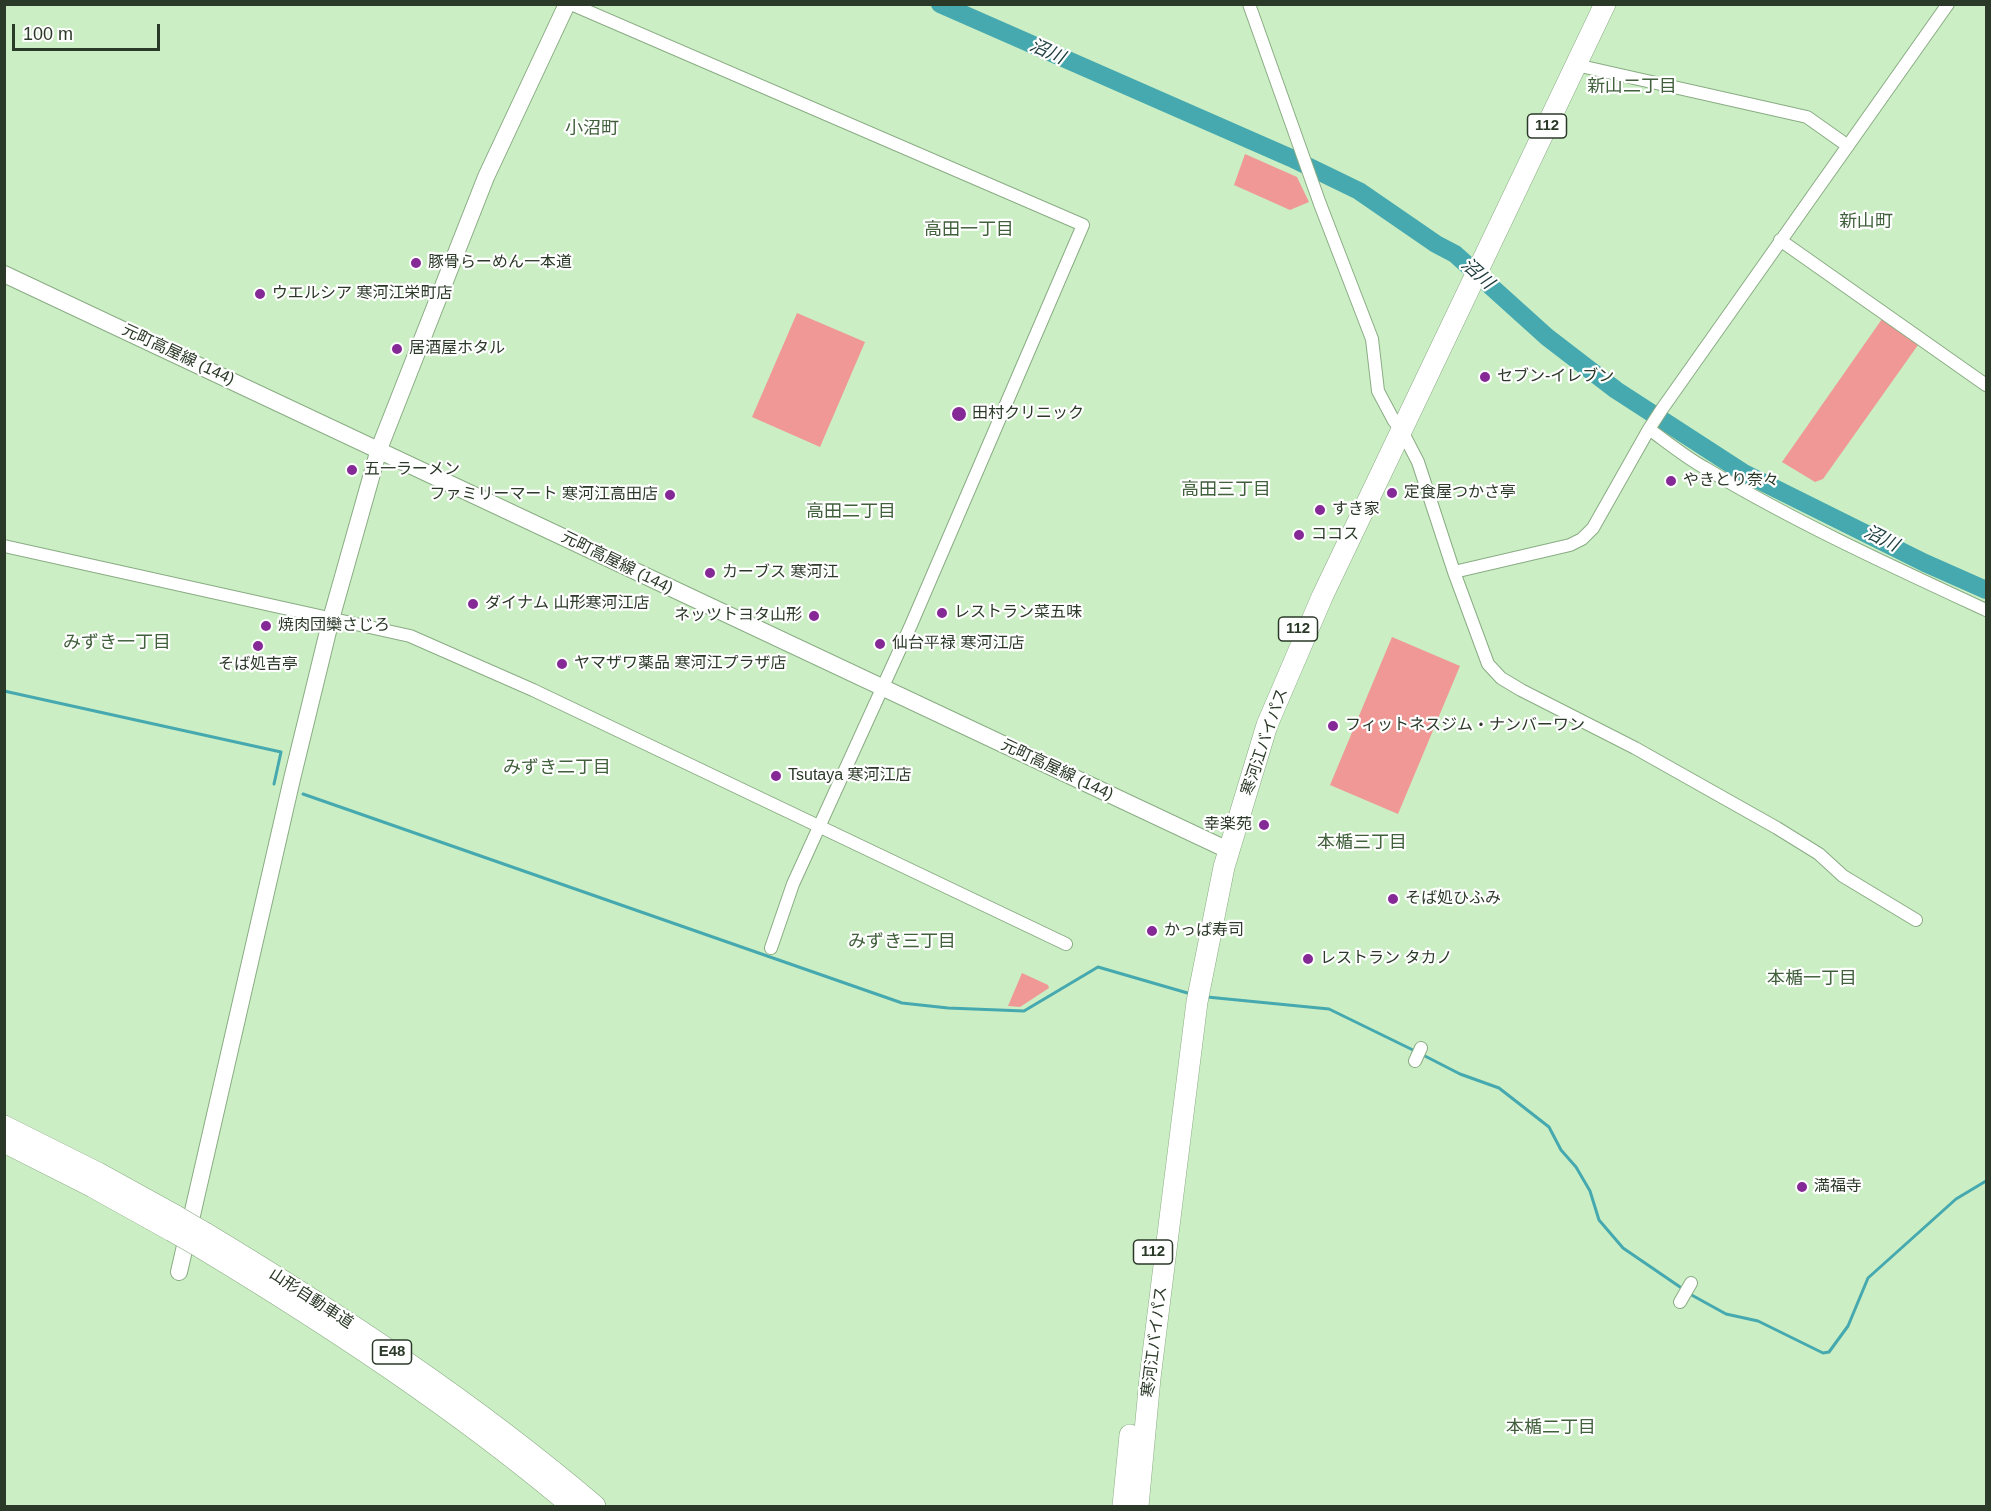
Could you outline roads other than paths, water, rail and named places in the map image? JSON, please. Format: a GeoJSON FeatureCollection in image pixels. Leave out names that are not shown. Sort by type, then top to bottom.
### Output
{"type":"FeatureCollection","features":[{"type":"Feature","properties":{"kind":"highway","name":"寒河江バイパス"},"geometry":{"type":"LineString","coordinates":[[1138,1506],[1150,1378],[1202,913],[1224,849],[1257,722],[1313,595],[1398,426],[1590,4]]}},
{"type":"Feature","properties":{"kind":"highway","name":"寒河江バイパス"},"geometry":{"type":"LineString","coordinates":[[1482,244],[1576,65],[1605,4]]}},
{"type":"Feature","properties":{"kind":"highway","name":"寒河江バイパス"},"geometry":{"type":"LineString","coordinates":[[1123,1506],[1137,1375],[1192,993]]}},
{"type":"Feature","properties":{"kind":"highway","name":"山形自動車道"},"geometry":{"type":"LineString","coordinates":[[4,1126],[98,1173],[202,1240],[280,1296],[351,1342],[568,1496],[594,1506]]}},
{"type":"Feature","properties":{"kind":"highway","name":"山形自動車道"},"geometry":{"type":"LineString","coordinates":[[4,1142],[93,1187],[174,1224]]}},
{"type":"Feature","properties":{"kind":"main road"},"geometry":{"type":"LineString","coordinates":[[179,1272],[292,779],[331,619],[378,449],[486,177],[569,4]]}},
{"type":"Feature","properties":{"kind":"main road","name":"元町高屋線 (144)"},"geometry":{"type":"LineString","coordinates":[[4,274],[1224,849]]}},
{"type":"Feature","properties":{"kind":"street"},"geometry":{"type":"LineString","coordinates":[[569,4],[1083,225],[987,452],[793,884],[771,948]]}},
{"type":"Feature","properties":{"kind":"street"},"geometry":{"type":"LineString","coordinates":[[1249,4],[1372,339],[1378,391],[1418,462],[1454,572],[1488,664],[1501,678],[1521,690],[1635,748],[1768,822],[1819,854],[1843,876],[1916,920]]}},
{"type":"Feature","properties":{"kind":"street"},"geometry":{"type":"LineString","coordinates":[[1454,572],[1570,545],[1582,539],[1593,528],[1662,409],[1948,4]]}},
{"type":"Feature","properties":{"kind":"street"},"geometry":{"type":"LineString","coordinates":[[1576,65],[1807,117],[1848,146]]}},
{"type":"Feature","properties":{"kind":"street"},"geometry":{"type":"LineString","coordinates":[[1780,240],[1986,385]]}},
{"type":"Feature","properties":{"kind":"street"},"geometry":{"type":"LineString","coordinates":[[1649,429],[1703,467],[1758,498],[1986,610]]}},
{"type":"Feature","properties":{"kind":"street"},"geometry":{"type":"LineString","coordinates":[[4,546],[411,636],[533,690],[1066,944]]}},
{"type":"Feature","properties":{"kind":"street"},"geometry":{"type":"LineString","coordinates":[[1415,1061],[1421,1048]]}},
{"type":"Feature","properties":{"kind":"street"},"geometry":{"type":"LineString","coordinates":[[1680,1302],[1691,1282]]}},
{"type":"Feature","properties":{"kind":"waterway","name":"沼川"},"geometry":{"type":"LineString","coordinates":[[940,4],[1291,158],[1359,191],[1436,244],[1455,254],[1547,337],[1616,390],[1744,473],[1925,563],[1986,590]]}},
{"type":"Feature","properties":{"kind":"waterway"},"geometry":{"type":"LineString","coordinates":[[4,691],[281,752],[274,784]]}},
{"type":"Feature","properties":{"kind":"waterway"},"geometry":{"type":"LineString","coordinates":[[303,794],[902,1003],[948,1008],[1024,1011],[1098,967],[1191,994]]}},
{"type":"Feature","properties":{"kind":"waterway"},"geometry":{"type":"LineString","coordinates":[[1207,997],[1329,1009],[1415,1051]]}},
{"type":"Feature","properties":{"kind":"waterway"},"geometry":{"type":"LineString","coordinates":[[1421,1054],[1460,1074],[1499,1088],[1549,1127],[1561,1150],[1576,1167],[1590,1191],[1599,1220],[1623,1248],[1683,1289]]}},
{"type":"Feature","properties":{"kind":"waterway"},"geometry":{"type":"LineString","coordinates":[[1688,1293],[1726,1314],[1758,1321],[1823,1353],[1829,1352],[1848,1326],[1868,1278],[1956,1199],[1986,1181]]}},
{"type":"Feature","properties":{"kind":"place","name":"豚骨らーめん一本道"},"geometry":{"type":"Point","coordinates":[416,263]}},
{"type":"Feature","properties":{"kind":"place","name":"ウエルシア 寒河江栄町店"},"geometry":{"type":"Point","coordinates":[260,294]}},
{"type":"Feature","properties":{"kind":"place","name":"居酒屋ホタル"},"geometry":{"type":"Point","coordinates":[397,349]}},
{"type":"Feature","properties":{"kind":"place","name":"セブン-イレブン"},"geometry":{"type":"Point","coordinates":[1485,377]}},
{"type":"Feature","properties":{"kind":"place","name":"田村クリニック"},"geometry":{"type":"Point","coordinates":[959,414]}},
{"type":"Feature","properties":{"kind":"place","name":"五一ラーメン"},"geometry":{"type":"Point","coordinates":[352,470]}},
{"type":"Feature","properties":{"kind":"place","name":"やきとり奈々"},"geometry":{"type":"Point","coordinates":[1671,481]}},
{"type":"Feature","properties":{"kind":"place","name":"定食屋つかさ亭"},"geometry":{"type":"Point","coordinates":[1392,493]}},
{"type":"Feature","properties":{"kind":"place","name":"ファミリーマート 寒河江高田店"},"geometry":{"type":"Point","coordinates":[670,495]}},
{"type":"Feature","properties":{"kind":"place","name":"すき家"},"geometry":{"type":"Point","coordinates":[1320,510]}},
{"type":"Feature","properties":{"kind":"place","name":"ココス"},"geometry":{"type":"Point","coordinates":[1299,535]}},
{"type":"Feature","properties":{"kind":"place","name":"カーブス 寒河江"},"geometry":{"type":"Point","coordinates":[710,573]}},
{"type":"Feature","properties":{"kind":"place","name":"ダイナム 山形寒河江店"},"geometry":{"type":"Point","coordinates":[473,604]}},
{"type":"Feature","properties":{"kind":"place","name":"レストラン菜五味"},"geometry":{"type":"Point","coordinates":[942,613]}},
{"type":"Feature","properties":{"kind":"place","name":"ネッツトヨタ山形"},"geometry":{"type":"Point","coordinates":[814,616]}},
{"type":"Feature","properties":{"kind":"place","name":"焼肉団欒さじろ"},"geometry":{"type":"Point","coordinates":[266,626]}},
{"type":"Feature","properties":{"kind":"place","name":"仙台平禄 寒河江店"},"geometry":{"type":"Point","coordinates":[880,644]}},
{"type":"Feature","properties":{"kind":"place","name":"そば処吉亭"},"geometry":{"type":"Point","coordinates":[258,646]}},
{"type":"Feature","properties":{"kind":"place","name":"ヤマザワ薬品 寒河江プラザ店"},"geometry":{"type":"Point","coordinates":[562,664]}},
{"type":"Feature","properties":{"kind":"place","name":"フィットネスジム・ナンバーワン"},"geometry":{"type":"Point","coordinates":[1333,726]}},
{"type":"Feature","properties":{"kind":"place","name":"Tsutaya 寒河江店"},"geometry":{"type":"Point","coordinates":[776,776]}},
{"type":"Feature","properties":{"kind":"place","name":"幸楽苑"},"geometry":{"type":"Point","coordinates":[1264,825]}},
{"type":"Feature","properties":{"kind":"place","name":"そば処ひふみ"},"geometry":{"type":"Point","coordinates":[1393,899]}},
{"type":"Feature","properties":{"kind":"place","name":"かっぱ寿司"},"geometry":{"type":"Point","coordinates":[1152,931]}},
{"type":"Feature","properties":{"kind":"place","name":"レストラン タカノ"},"geometry":{"type":"Point","coordinates":[1308,959]}},
{"type":"Feature","properties":{"kind":"place","name":"満福寺"},"geometry":{"type":"Point","coordinates":[1802,1187]}},
{"type":"Feature","properties":{"kind":"district","name":"新山二丁目"},"geometry":{"type":"Point","coordinates":[1632,87]}},
{"type":"Feature","properties":{"kind":"district","name":"小沼町"},"geometry":{"type":"Point","coordinates":[592,129]}},
{"type":"Feature","properties":{"kind":"district","name":"新山町"},"geometry":{"type":"Point","coordinates":[1866,222]}},
{"type":"Feature","properties":{"kind":"district","name":"高田一丁目"},"geometry":{"type":"Point","coordinates":[969,230]}},
{"type":"Feature","properties":{"kind":"district","name":"高田三丁目"},"geometry":{"type":"Point","coordinates":[1226,490]}},
{"type":"Feature","properties":{"kind":"district","name":"高田二丁目"},"geometry":{"type":"Point","coordinates":[851,512]}},
{"type":"Feature","properties":{"kind":"district","name":"みずき一丁目"},"geometry":{"type":"Point","coordinates":[117,643]}},
{"type":"Feature","properties":{"kind":"district","name":"みずき二丁目"},"geometry":{"type":"Point","coordinates":[557,768]}},
{"type":"Feature","properties":{"kind":"district","name":"本楯三丁目"},"geometry":{"type":"Point","coordinates":[1362,843]}},
{"type":"Feature","properties":{"kind":"district","name":"みずき三丁目"},"geometry":{"type":"Point","coordinates":[902,942]}},
{"type":"Feature","properties":{"kind":"district","name":"本楯一丁目"},"geometry":{"type":"Point","coordinates":[1812,979]}},
{"type":"Feature","properties":{"kind":"district","name":"本楯二丁目"},"geometry":{"type":"Point","coordinates":[1551,1428]}}]}
